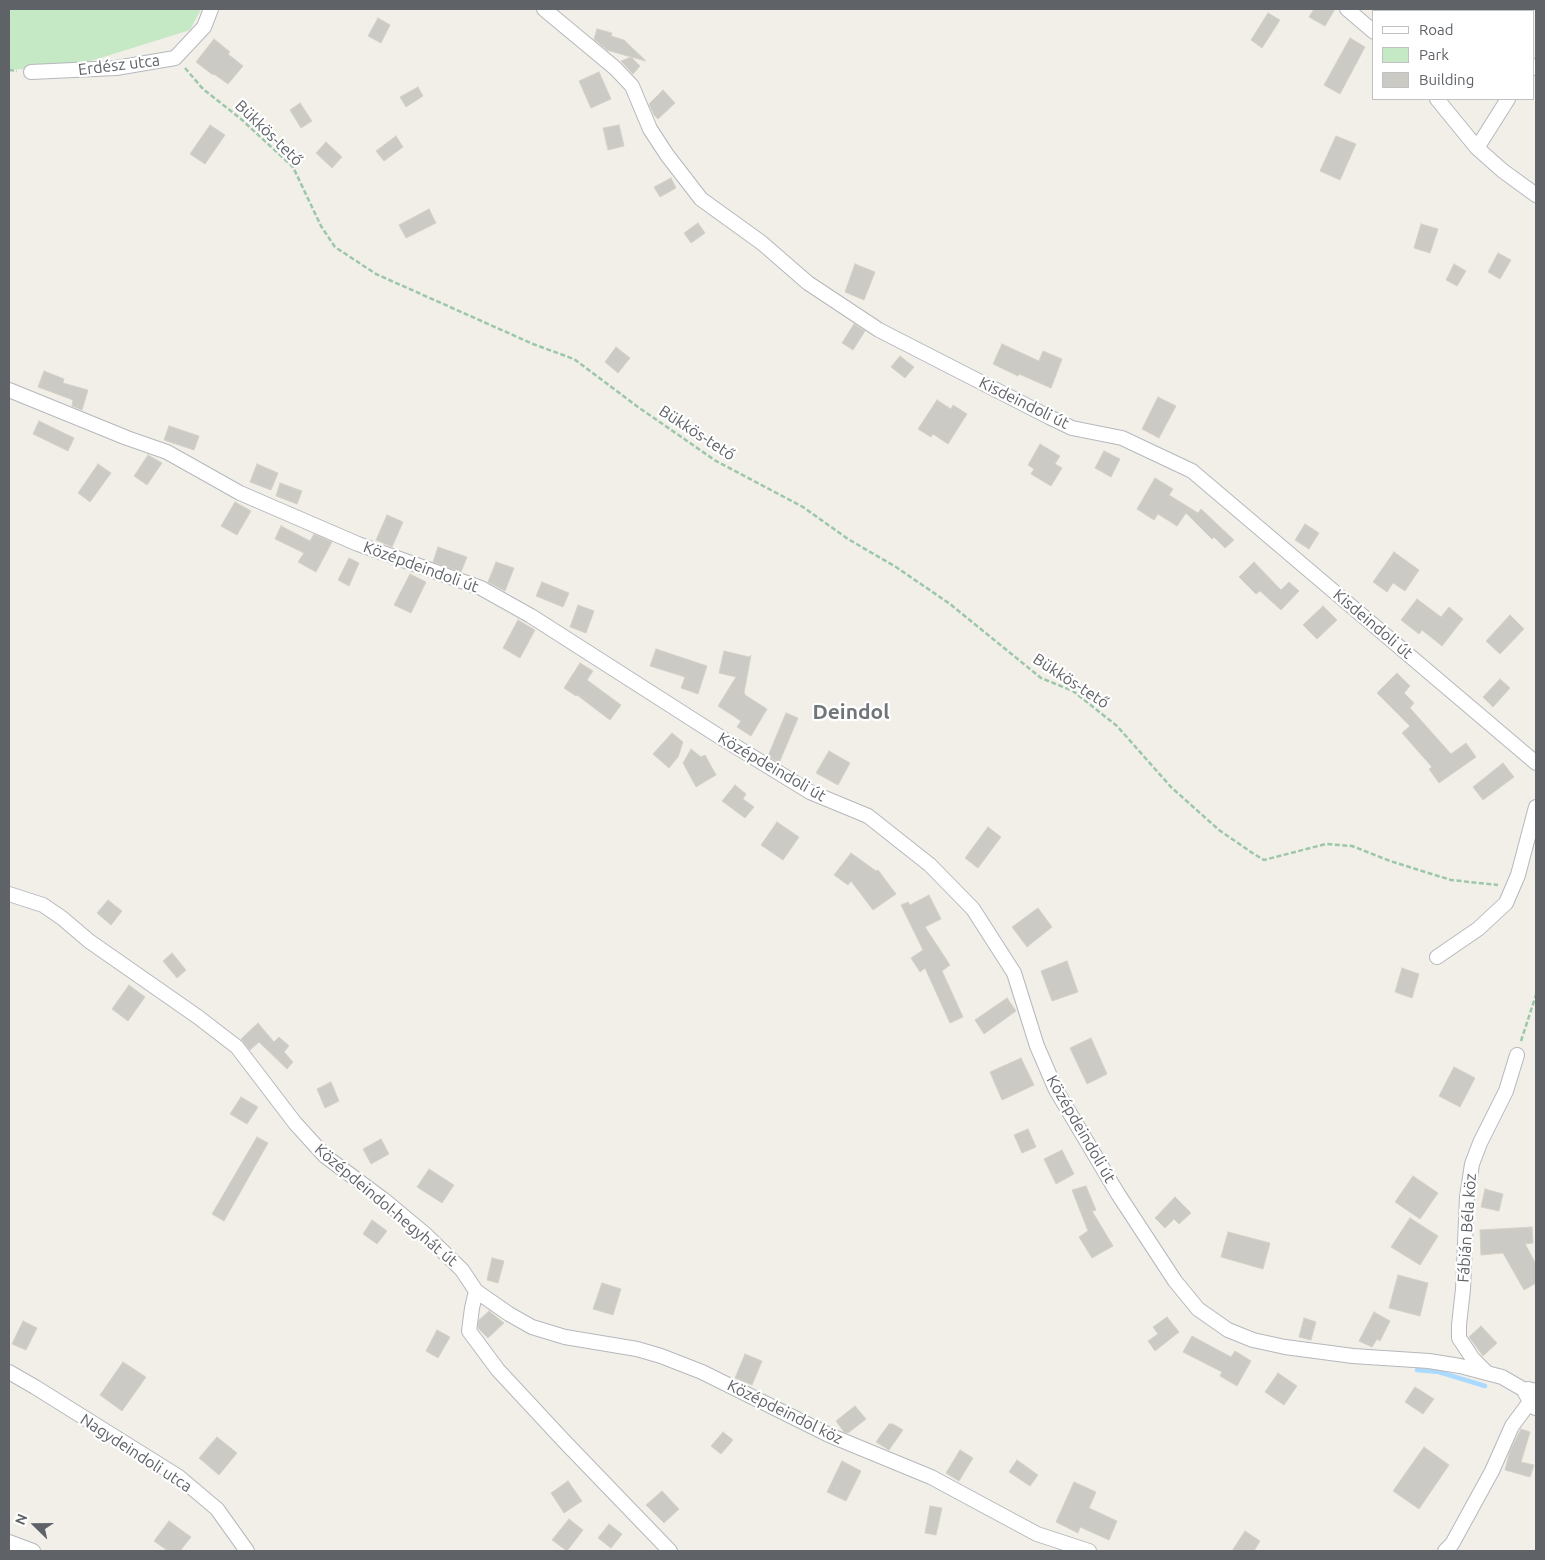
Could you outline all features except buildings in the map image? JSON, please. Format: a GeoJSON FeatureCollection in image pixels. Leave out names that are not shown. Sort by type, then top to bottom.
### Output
{"type":"FeatureCollection","features":[{"type":"Feature","properties":{"kind":"street","name":"Erdész utca"},"geometry":{"type":"LineString","coordinates":[[30,72],[116,68],[175,58],[204,28],[211,9]]}},
{"type":"Feature","properties":{"kind":"street","name":"Kisdeindoli út"},"geometry":{"type":"LineString","coordinates":[[544,9],[615,68],[632,86],[650,129],[667,155],[701,198],[762,243],[808,283],[879,330],[1049,417],[1072,428],[1122,438],[1192,471],[1536,762]]}},
{"type":"Feature","properties":{"kind":"street"},"geometry":{"type":"LineString","coordinates":[[1347,9],[1372,30]]}},
{"type":"Feature","properties":{"kind":"street"},"geometry":{"type":"LineString","coordinates":[[1438,100],[1477,148],[1503,171],[1536,195]]}},
{"type":"Feature","properties":{"kind":"street"},"geometry":{"type":"LineString","coordinates":[[1477,148],[1507,100]]}},
{"type":"Feature","properties":{"kind":"street","name":"Középdeindoli út"},"geometry":{"type":"LineString","coordinates":[[9,390],[166,452],[240,493],[358,544],[481,588],[531,616],[810,792],[868,816],[930,865],[974,909],[1014,973],[1037,1046],[1056,1090],[1118,1194],[1175,1281],[1198,1309],[1228,1330],[1253,1340],[1285,1347],[1353,1356],[1429,1361],[1460,1366],[1502,1377],[1533,1397]]}},
{"type":"Feature","properties":{"kind":"street"},"geometry":{"type":"LineString","coordinates":[[1438,957],[1478,929],[1506,903],[1518,875],[1536,807]]}},
{"type":"Feature","properties":{"kind":"street","name":"Középdeindol-hegyhát út"},"geometry":{"type":"LineString","coordinates":[[9,894],[43,905],[89,941],[198,1017],[237,1047],[295,1124],[325,1156],[384,1200],[426,1235],[462,1270],[476,1291]]}},
{"type":"Feature","properties":{"kind":"street","name":"Fábián Béla köz"},"geometry":{"type":"LineString","coordinates":[[1488,1374],[1473,1359],[1459,1338],[1467,1197],[1472,1164],[1480,1143],[1506,1091],[1517,1055]]}},
{"type":"Feature","properties":{"kind":"street"},"geometry":{"type":"LineString","coordinates":[[476,1291],[470,1331],[486,1354],[498,1370],[564,1441],[670,1551]]}},
{"type":"Feature","properties":{"kind":"street","name":"Középdeindol köz"},"geometry":{"type":"LineString","coordinates":[[476,1291],[508,1314],[532,1327],[565,1338],[636,1349],[661,1356],[702,1372],[829,1435],[932,1477],[1037,1534],[1089,1551]]}},
{"type":"Feature","properties":{"kind":"street","name":"Nagydeindoli utca"},"geometry":{"type":"LineString","coordinates":[[9,1372],[179,1477],[217,1509],[248,1551]]}},
{"type":"Feature","properties":{"kind":"street"},"geometry":{"type":"LineString","coordinates":[[1445,1551],[1452,1544],[1492,1471],[1512,1426],[1533,1397]]}},
{"type":"Feature","properties":{"kind":"street"},"geometry":{"type":"LineString","coordinates":[[13,1544],[33,1551]]}},
{"type":"Feature","properties":{"kind":"path","name":"Bükkös-tető"},"geometry":{"type":"LineString","coordinates":[[175,58],[203,89],[241,119],[293,167],[322,226],[335,247],[376,274],[533,344],[574,360],[716,462],[803,507],[848,539],[896,567],[950,604],[1042,678],[1073,692],[1117,726],[1171,786],[1219,830],[1264,860],[1326,844],[1352,846],[1390,861],[1450,880],[1513,886]]}},
{"type":"Feature","properties":{"kind":"path"},"geometry":{"type":"LineString","coordinates":[[1517,1055],[1536,995]]}},
{"type":"Feature","properties":{"kind":"green space"},"geometry":{"type":"Polygon","coordinates":[[[9,9],[201,9],[190,30],[78,65],[9,70],[9,9]]]}},
{"type":"Feature","properties":{"kind":"waterway"},"geometry":{"type":"LineString","coordinates":[[1417,1370],[1439,1372],[1485,1386]]}},
{"type":"Feature","properties":{"kind":"district","name":"Deindol"},"geometry":{"type":"Point","coordinates":[851,712]}}]}
